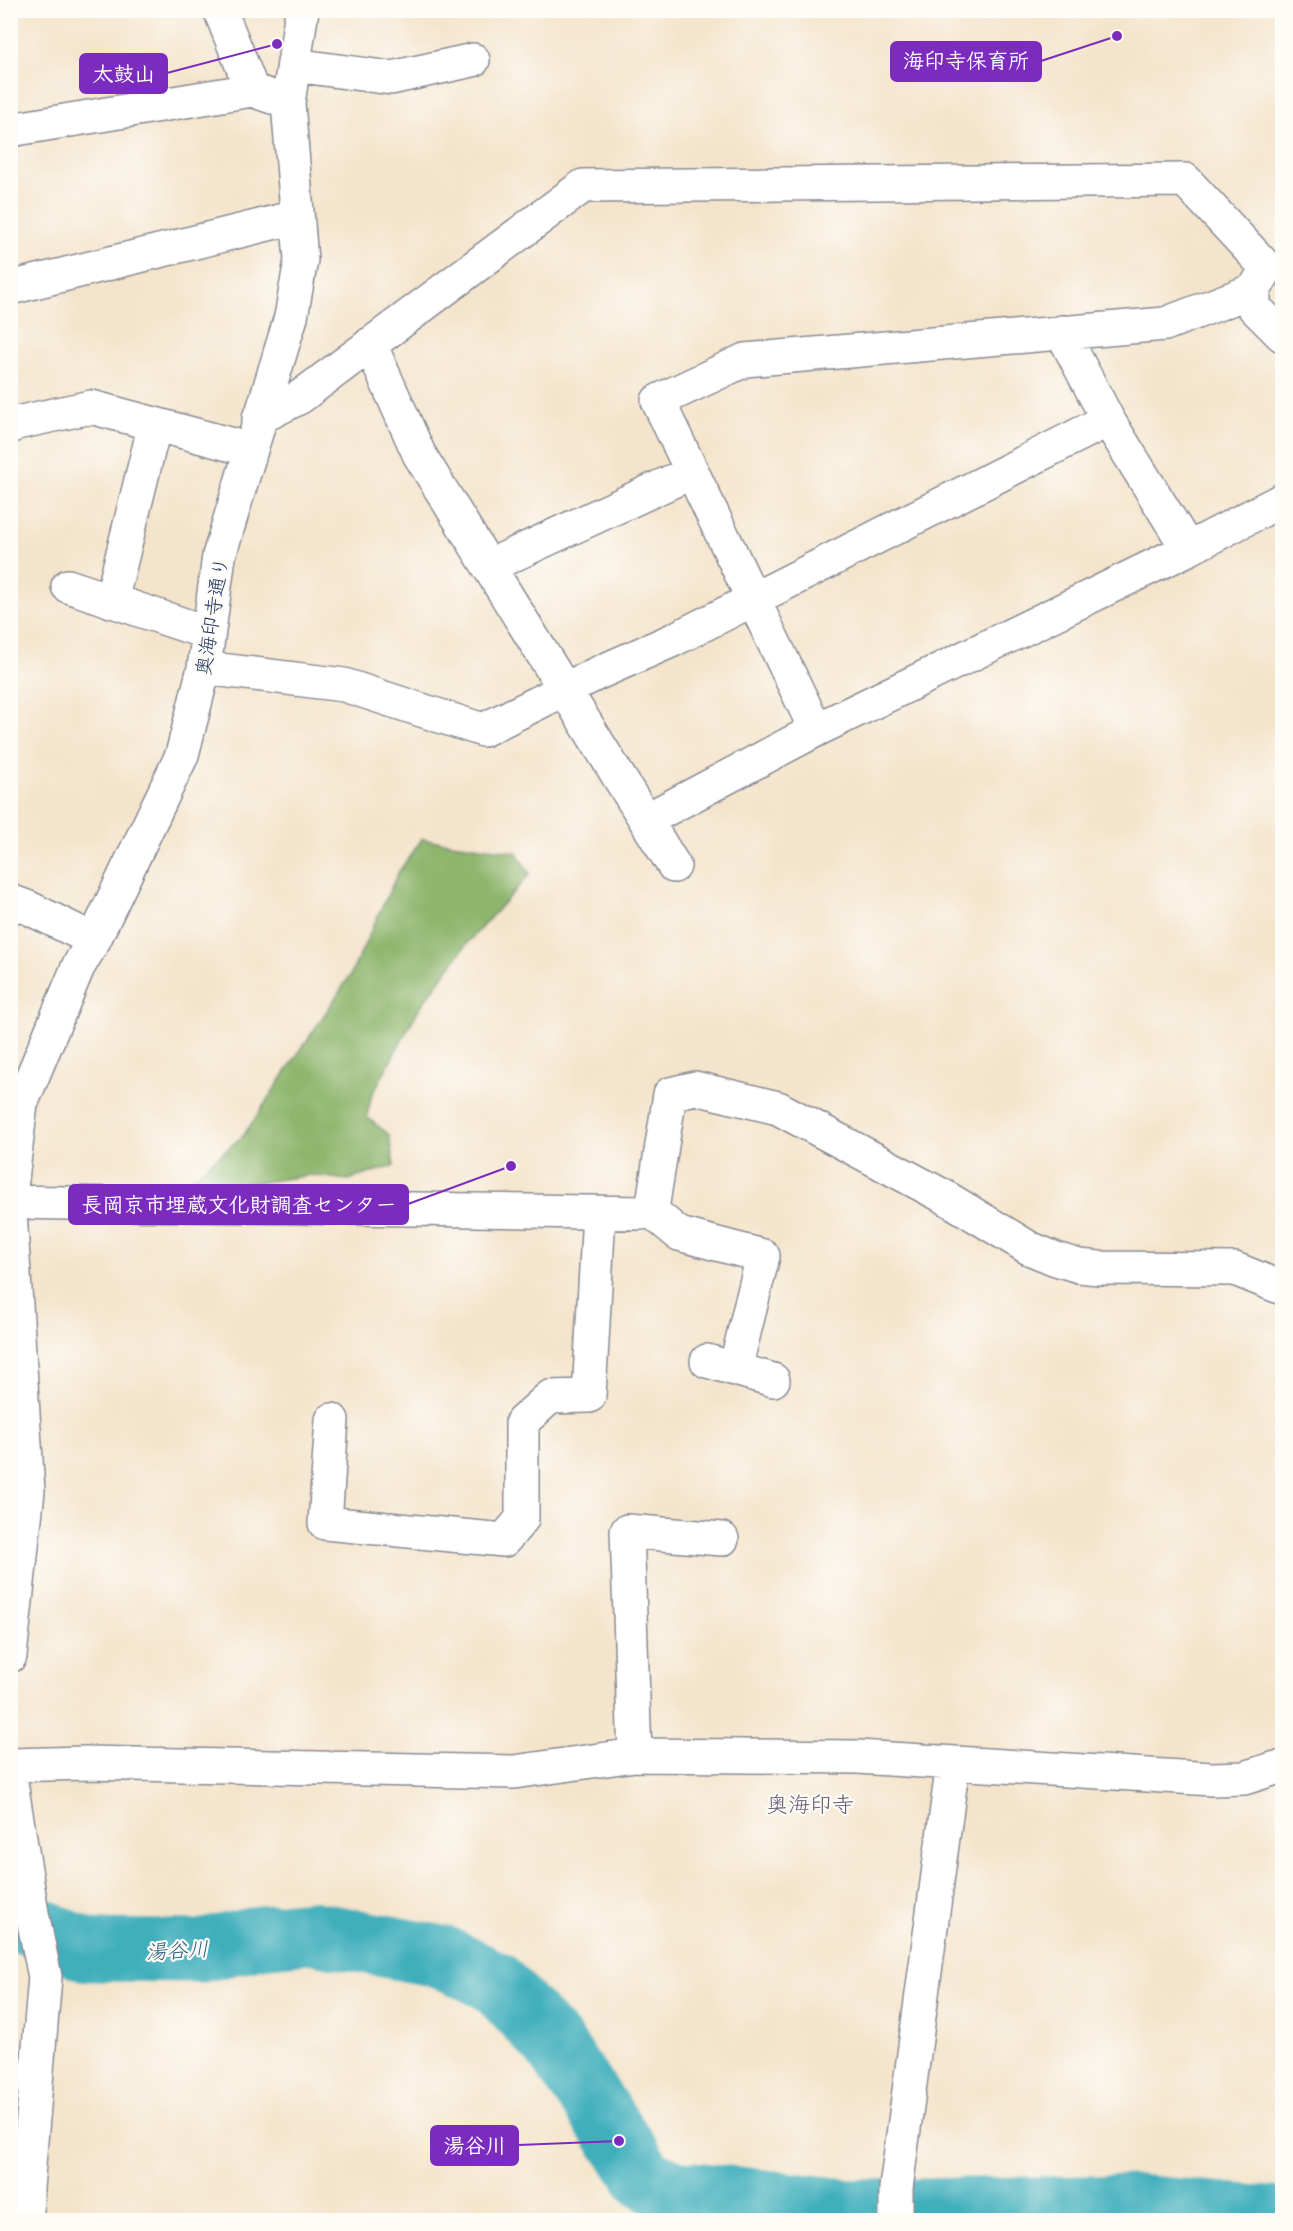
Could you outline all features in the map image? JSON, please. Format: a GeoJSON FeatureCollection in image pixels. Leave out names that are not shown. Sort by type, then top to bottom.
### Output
{"type":"FeatureCollection","features":[{"type":"Feature","properties":{"kind":"street"},"geometry":{"type":"LineString","coordinates":[[220,10],[252,90]]}},
{"type":"Feature","properties":{"kind":"street","name":"奥海印寺通り"},"geometry":{"type":"LineString","coordinates":[[10,1196],[21,1104],[78,967],[94,940],[182,754],[204,668],[219,556],[291,317],[301,260],[288,103],[302,10]]}},
{"type":"Feature","properties":{"kind":"street"},"geometry":{"type":"LineString","coordinates":[[294,65],[391,78],[473,60]]}},
{"type":"Feature","properties":{"kind":"street"},"geometry":{"type":"LineString","coordinates":[[10,130],[252,90],[288,103]]}},
{"type":"Feature","properties":{"kind":"street"},"geometry":{"type":"LineString","coordinates":[[259,418],[300,397],[583,186],[1185,180],[1267,268],[1254,290],[1254,307],[1282,335]]}},
{"type":"Feature","properties":{"kind":"street"},"geometry":{"type":"LineString","coordinates":[[10,288],[296,217]]}},
{"type":"Feature","properties":{"kind":"street"},"geometry":{"type":"LineString","coordinates":[[816,730],[658,402],[745,360],[1165,324],[1254,290]]}},
{"type":"Feature","properties":{"kind":"street"},"geometry":{"type":"LineString","coordinates":[[1062,332],[1108,420],[1188,549]]}},
{"type":"Feature","properties":{"kind":"street"},"geometry":{"type":"LineString","coordinates":[[370,344],[419,454],[674,866]]}},
{"type":"Feature","properties":{"kind":"street"},"geometry":{"type":"LineString","coordinates":[[10,427],[12,424],[91,407],[250,450]]}},
{"type":"Feature","properties":{"kind":"street"},"geometry":{"type":"LineString","coordinates":[[204,668],[344,685],[483,730],[673,640],[1108,420]]}},
{"type":"Feature","properties":{"kind":"street"},"geometry":{"type":"LineString","coordinates":[[111,602],[155,424]]}},
{"type":"Feature","properties":{"kind":"street"},"geometry":{"type":"LineString","coordinates":[[489,566],[692,472]]}},
{"type":"Feature","properties":{"kind":"street"},"geometry":{"type":"LineString","coordinates":[[646,820],[816,730],[1188,549],[1282,500]]}},
{"type":"Feature","properties":{"kind":"street"},"geometry":{"type":"LineString","coordinates":[[68,586],[208,633]]}},
{"type":"Feature","properties":{"kind":"street"},"geometry":{"type":"LineString","coordinates":[[10,902],[29,908],[94,940]]}},
{"type":"Feature","properties":{"kind":"street"},"geometry":{"type":"LineString","coordinates":[[650,1210],[670,1094],[695,1088],[778,1108],[945,1197],[1029,1248],[1056,1259],[1079,1266],[1099,1268],[1235,1269],[1282,1288]]}},
{"type":"Feature","properties":{"kind":"street"},"geometry":{"type":"LineString","coordinates":[[10,1202],[599,1213],[642,1213],[650,1210]]}},
{"type":"Feature","properties":{"kind":"street"},"geometry":{"type":"LineString","coordinates":[[650,1210],[679,1234],[763,1256],[721,1365],[773,1380]]}},
{"type":"Feature","properties":{"kind":"street"},"geometry":{"type":"LineString","coordinates":[[10,1212],[28,1491],[10,1656]]}},
{"type":"Feature","properties":{"kind":"street"},"geometry":{"type":"LineString","coordinates":[[333,1420],[325,1523],[504,1540],[522,1519],[522,1422],[550,1397],[589,1396],[599,1213]]}},
{"type":"Feature","properties":{"kind":"street"},"geometry":{"type":"LineString","coordinates":[[635,1755],[627,1531],[722,1539]]}},
{"type":"Feature","properties":{"kind":"street"},"geometry":{"type":"LineString","coordinates":[[10,1765],[86,1763],[514,1772],[635,1755],[858,1757],[1212,1779],[1244,1778],[1280,1765]]}},
{"type":"Feature","properties":{"kind":"street"},"geometry":{"type":"LineString","coordinates":[[896,2220],[896,2188],[953,1763]]}},
{"type":"Feature","properties":{"kind":"street"},"geometry":{"type":"LineString","coordinates":[[10,1776],[45,1977],[22,2121],[27,2220]]}},
{"type":"Feature","properties":{"kind":"green space"},"geometry":{"type":"Polygon","coordinates":[[[422,839],[516,852],[530,874],[468,942],[420,1007],[371,1097],[367,1117],[389,1135],[394,1166],[348,1180],[311,1175],[255,1183],[186,1183],[244,1135],[350,976],[398,873],[422,839]]]}},
{"type":"Feature","properties":{"kind":"waterway","name":"湯谷川"},"geometry":{"type":"LineString","coordinates":[[10,1916],[87,1950],[201,1951],[260,1937],[310,1932],[443,1957],[495,1982],[554,2045],[646,2179],[675,2191],[856,2211],[1138,2206],[1282,2219]]}},
{"type":"Feature","properties":{"kind":"place","name":"海印寺保育所"},"geometry":{"type":"Point","coordinates":[1117,36]}},
{"type":"Feature","properties":{"kind":"place","name":"太鼓山"},"geometry":{"type":"Point","coordinates":[277,44]}},
{"type":"Feature","properties":{"kind":"place","name":"長岡京市埋蔵文化財調査センター"},"geometry":{"type":"Point","coordinates":[511,1166]}},
{"type":"Feature","properties":{"kind":"place","name":"湯谷川"},"geometry":{"type":"Point","coordinates":[619,2141]}},
{"type":"Feature","properties":{"kind":"district","name":"奥海印寺"},"geometry":{"type":"Point","coordinates":[810,1803]}}]}
